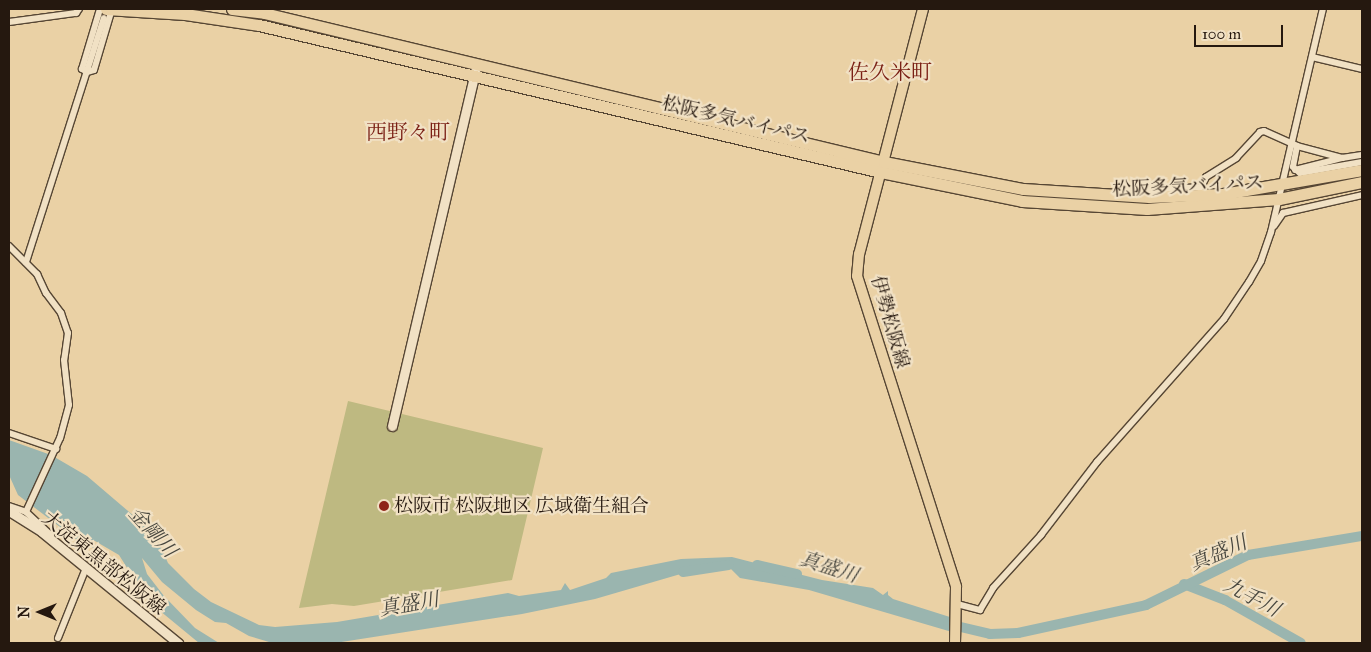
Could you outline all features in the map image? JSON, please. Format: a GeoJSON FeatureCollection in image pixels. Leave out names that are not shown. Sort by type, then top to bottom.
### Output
{"type":"FeatureCollection","features":[{"type":"Feature","properties":{"kind":"highway","name":"松阪多気バイパス"},"geometry":{"type":"LineString","coordinates":[[232,9],[264,14],[475,70],[882,167],[971,193],[1070,206],[1147,210],[1279,199],[1362,182]]}},
{"type":"Feature","properties":{"kind":"highway","name":"松阪多気バイパス"},"geometry":{"type":"LineString","coordinates":[[108,12],[185,14],[260,25],[475,70]]}},
{"type":"Feature","properties":{"kind":"highway","name":"松阪多気バイパス"},"geometry":{"type":"LineString","coordinates":[[882,167],[1071,195],[1149,197],[1224,194],[1362,170]]}},
{"type":"Feature","properties":{"kind":"main road","name":"伊勢松阪線"},"geometry":{"type":"LineString","coordinates":[[923,9],[859,254],[857,282],[956,586],[955,640]]}},
{"type":"Feature","properties":{"kind":"street"},"geometry":{"type":"LineString","coordinates":[[9,22],[76,13],[79,9]]}},
{"type":"Feature","properties":{"kind":"street"},"geometry":{"type":"LineString","coordinates":[[100,9],[82,69],[87,72],[94,70],[108,12]]}},
{"type":"Feature","properties":{"kind":"street"},"geometry":{"type":"LineString","coordinates":[[957,606],[980,610],[993,588],[1040,534],[1097,462],[1224,319],[1261,262],[1271,232],[1293,146],[1323,10],[1314,9]]}},
{"type":"Feature","properties":{"kind":"street"},"geometry":{"type":"LineString","coordinates":[[29,264],[87,72],[108,12]]}},
{"type":"Feature","properties":{"kind":"street"},"geometry":{"type":"LineString","coordinates":[[1312,57],[1362,69]]}},
{"type":"Feature","properties":{"kind":"street"},"geometry":{"type":"LineString","coordinates":[[392,426],[452,184],[475,70]]}},
{"type":"Feature","properties":{"kind":"street"},"geometry":{"type":"LineString","coordinates":[[1010,187],[1020,184],[1144,191],[1201,187],[1206,177],[1236,158],[1260,132],[1288,141],[1293,146],[1342,158]]}},
{"type":"Feature","properties":{"kind":"street"},"geometry":{"type":"LineString","coordinates":[[1293,146],[1293,167],[1300,174],[1362,162]]}},
{"type":"Feature","properties":{"kind":"street"},"geometry":{"type":"LineString","coordinates":[[1296,170],[1342,158],[1362,155]]}},
{"type":"Feature","properties":{"kind":"street"},"geometry":{"type":"LineString","coordinates":[[1271,232],[1283,214],[1362,195]]}},
{"type":"Feature","properties":{"kind":"street"},"geometry":{"type":"LineString","coordinates":[[9,246],[29,264],[61,313],[68,333],[64,360],[69,405],[55,450],[27,510]]}},
{"type":"Feature","properties":{"kind":"street"},"geometry":{"type":"LineString","coordinates":[[9,433],[55,450]]}},
{"type":"Feature","properties":{"kind":"street"},"geometry":{"type":"LineString","coordinates":[[9,506],[27,510],[55,543]]}},
{"type":"Feature","properties":{"kind":"street","name":"大淀東黒部松阪線"},"geometry":{"type":"LineString","coordinates":[[9,511],[55,543],[178,643]]}},
{"type":"Feature","properties":{"kind":"street"},"geometry":{"type":"LineString","coordinates":[[58,638],[86,568]]}},
{"type":"Feature","properties":{"kind":"shaded area"},"geometry":{"type":"Polygon","coordinates":[[[348,401],[543,448],[512,580],[354,606],[332,604],[299,608],[348,401]]]}},
{"type":"Feature","properties":{"kind":"water"},"geometry":{"type":"Polygon","coordinates":[[[9,440],[51,455],[87,476],[155,534],[168,563],[194,589],[211,602],[259,625],[275,627],[337,622],[508,593],[519,596],[561,590],[565,583],[570,590],[606,578],[611,573],[681,559],[732,557],[822,580],[873,588],[883,595],[888,591],[888,595],[893,599],[953,618],[952,632],[809,590],[740,578],[729,567],[708,566],[595,599],[522,614],[335,643],[269,642],[249,636],[226,623],[215,622],[196,610],[162,582],[142,558],[147,574],[164,596],[195,628],[219,643],[199,643],[148,601],[119,555],[95,541],[88,541],[96,549],[81,543],[18,495],[9,475],[9,440]]]}},
{"type":"Feature","properties":{"kind":"waterway","name":"真盛川"},"geometry":{"type":"LineString","coordinates":[[948,624],[990,634],[1018,633],[1146,605],[1248,555],[1362,536]]}},
{"type":"Feature","properties":{"kind":"waterway","name":"真盛川"},"geometry":{"type":"LineString","coordinates":[[683,572],[728,565]]}},
{"type":"Feature","properties":{"kind":"waterway","name":"真盛川"},"geometry":{"type":"LineString","coordinates":[[757,565],[797,574]]}},
{"type":"Feature","properties":{"kind":"waterway","name":"九手川"},"geometry":{"type":"LineString","coordinates":[[1184,584],[1225,600],[1301,643]]}},
{"type":"Feature","properties":{"kind":"place","name":"松阪市 松阪地区 広域衛生組合"},"geometry":{"type":"Point","coordinates":[384,506]}},
{"type":"Feature","properties":{"kind":"district","name":"佐久米町"},"geometry":{"type":"Point","coordinates":[890,72]}},
{"type":"Feature","properties":{"kind":"district","name":"西野々町"},"geometry":{"type":"Point","coordinates":[408,132]}},
{"type":"Feature","properties":{"kind":"water label","name":"金剛川"},"geometry":{"type":"Point","coordinates":[153,532]}}]}
